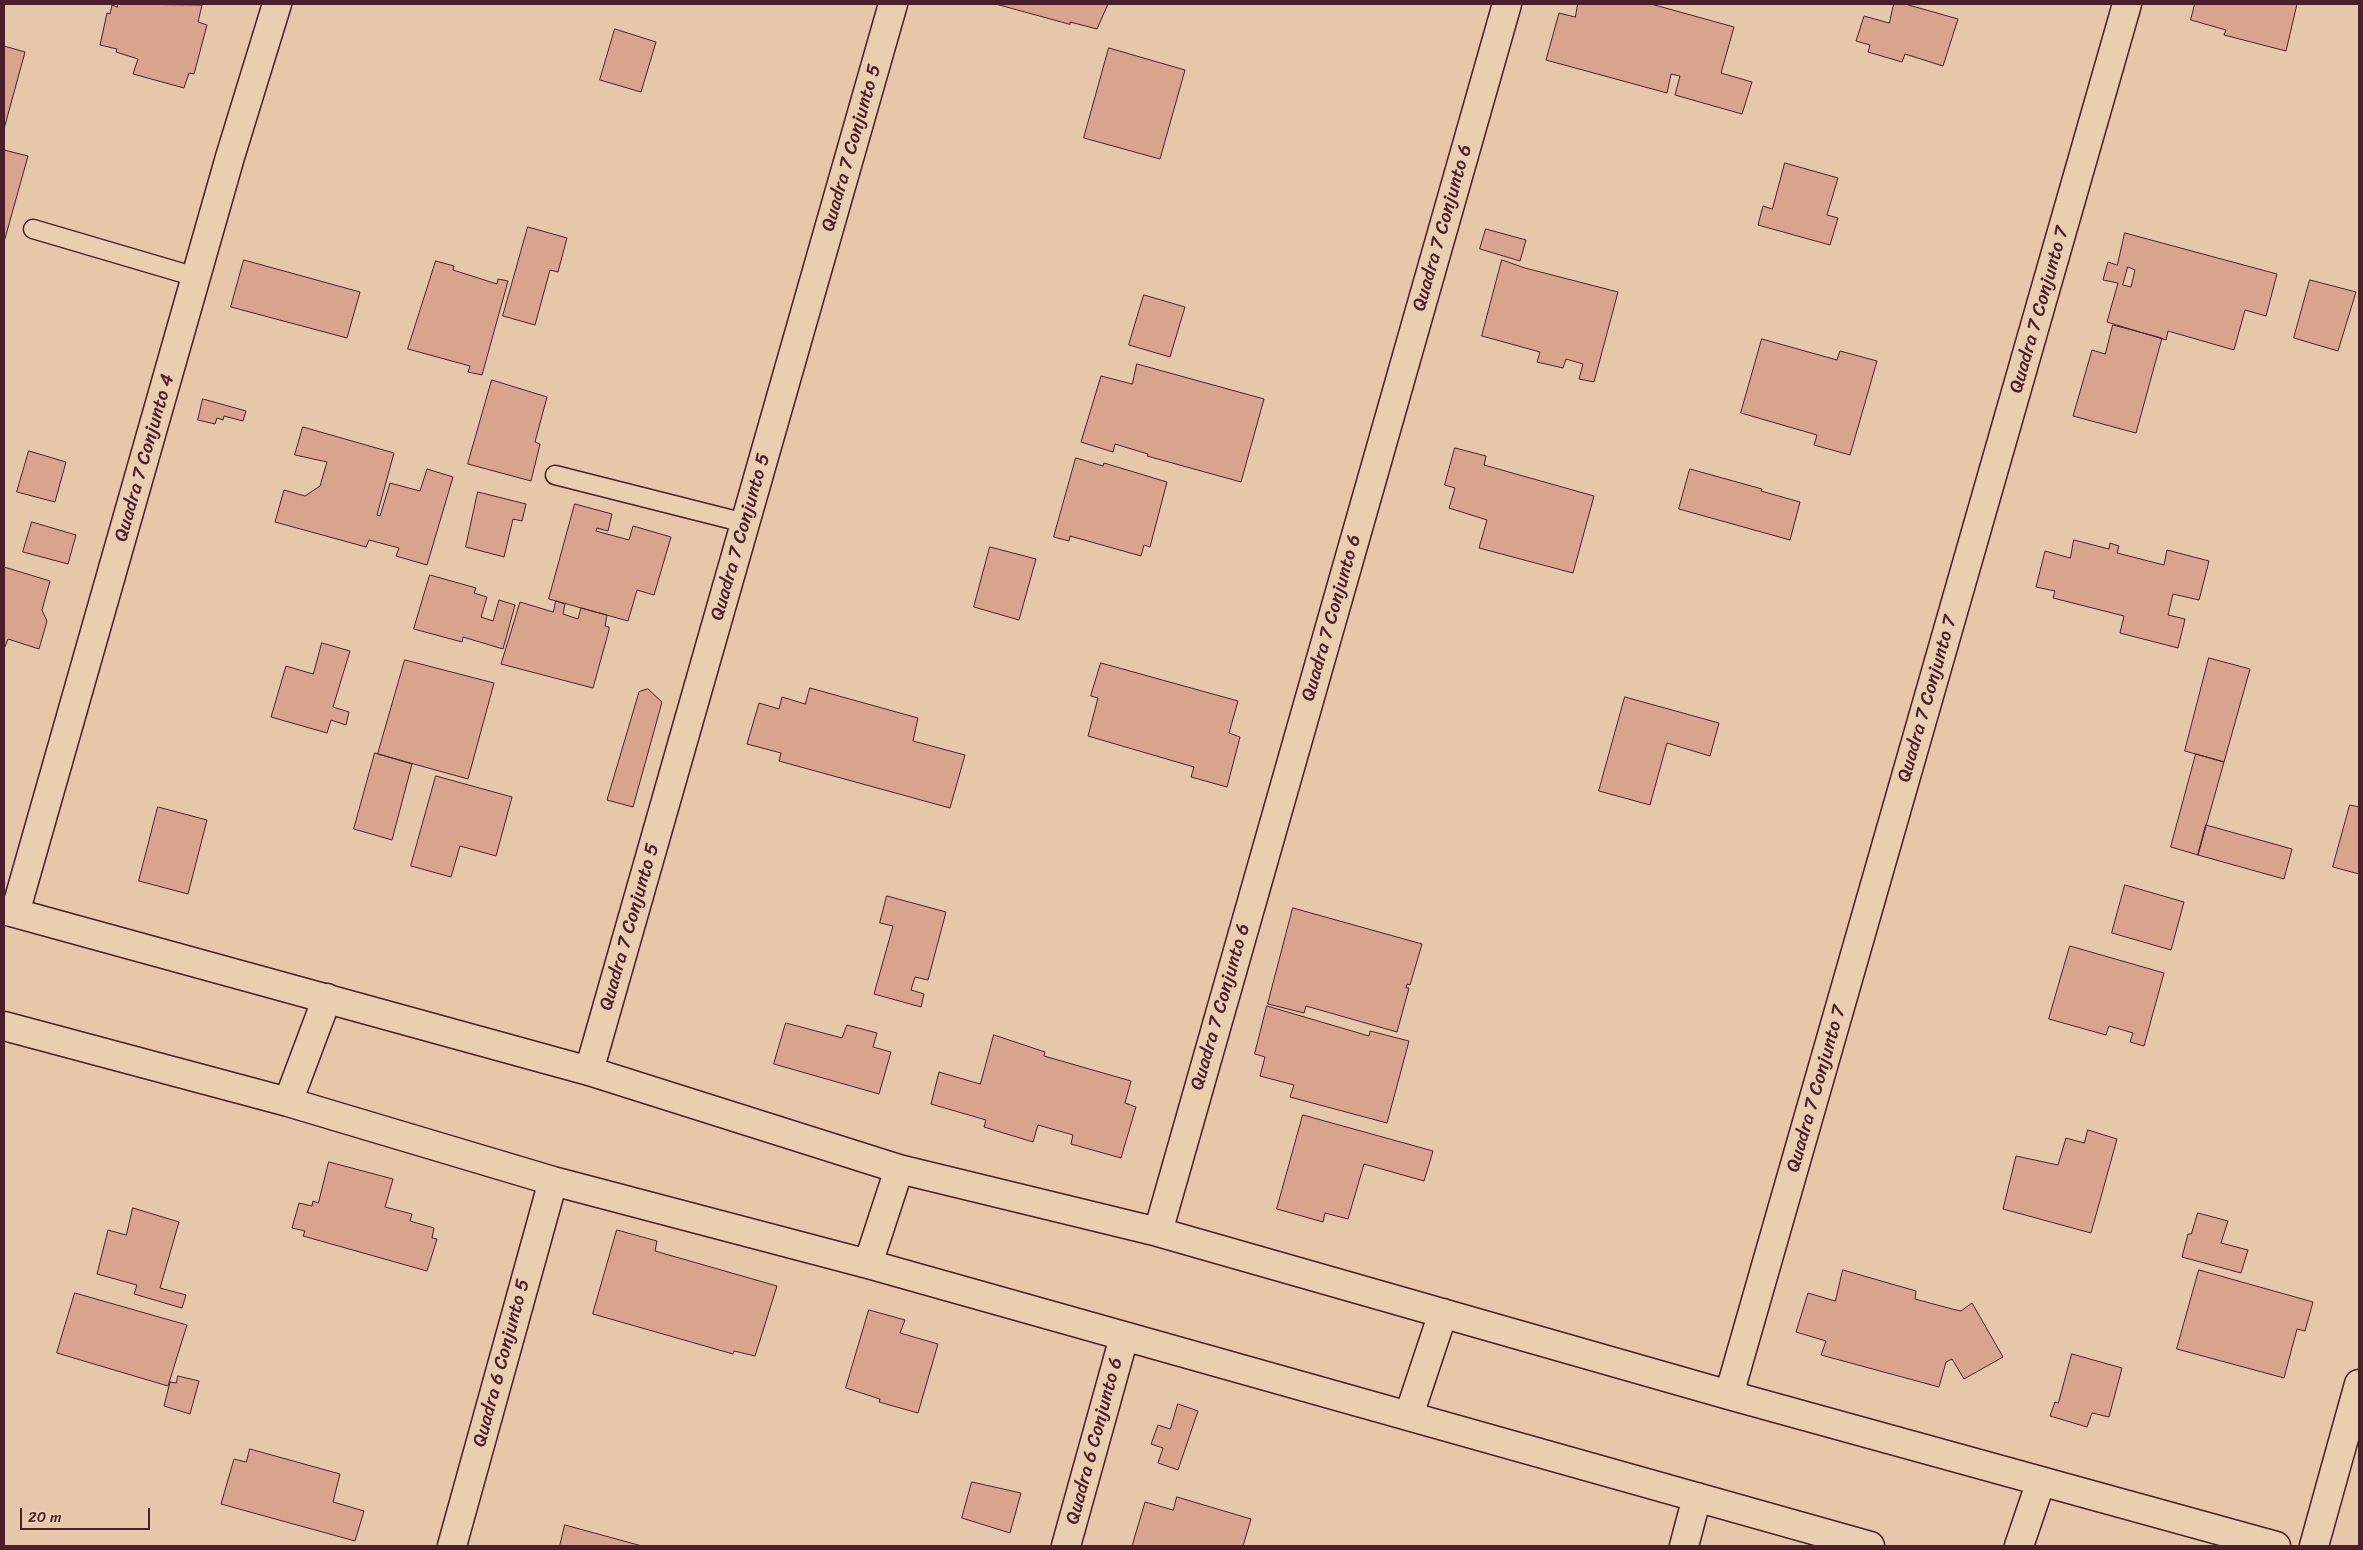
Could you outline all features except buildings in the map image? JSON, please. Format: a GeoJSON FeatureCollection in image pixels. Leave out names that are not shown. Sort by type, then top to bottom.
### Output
{"type":"FeatureCollection","features":[{"type":"Feature","properties":{"kind":"street","name":"Quadra 7 Conjunto 4"},"geometry":{"type":"LineString","coordinates":[[9,911],[277,4]]}},
{"type":"Feature","properties":{"kind":"street","name":"Quadra 7 Conjunto 5"},"geometry":{"type":"LineString","coordinates":[[589,1071],[893,4]]}},
{"type":"Feature","properties":{"kind":"street","name":"Quadra 7 Conjunto 6"},"geometry":{"type":"LineString","coordinates":[[1158,1232],[1507,4]]}},
{"type":"Feature","properties":{"kind":"street","name":"Quadra 7 Conjunto 7"},"geometry":{"type":"LineString","coordinates":[[1729,1395],[2127,4]]}},
{"type":"Feature","properties":{"kind":"street"},"geometry":{"type":"LineString","coordinates":[[9,911],[589,1071],[899,1168],[1158,1232],[1729,1395],[2276,1546]]}},
{"type":"Feature","properties":{"kind":"street"},"geometry":{"type":"LineString","coordinates":[[288,1102],[327,998]]}},
{"type":"Feature","properties":{"kind":"street"},"geometry":{"type":"LineString","coordinates":[[4,1026],[288,1102],[553,1181],[868,1264],[1870,1546]]}},
{"type":"Feature","properties":{"kind":"street"},"geometry":{"type":"LineString","coordinates":[[868,1264],[899,1168]]}},
{"type":"Feature","properties":{"kind":"street","name":"Quadra 6 Conjunto 5"},"geometry":{"type":"LineString","coordinates":[[452,1546],[553,1181]]}},
{"type":"Feature","properties":{"kind":"street"},"geometry":{"type":"LineString","coordinates":[[1408,1415],[1443,1313]]}},
{"type":"Feature","properties":{"kind":"street","name":"Quadra 6 Conjunto 6"},"geometry":{"type":"LineString","coordinates":[[1066,1546],[1124,1337]]}},
{"type":"Feature","properties":{"kind":"street"},"geometry":{"type":"LineString","coordinates":[[2314,1546],[2359,1384]]}},
{"type":"Feature","properties":{"kind":"street"},"geometry":{"type":"LineString","coordinates":[[2019,1546],[2041,1481]]}},
{"type":"Feature","properties":{"kind":"street"},"geometry":{"type":"LineString","coordinates":[[1684,1546],[1697,1497]]}},
{"type":"Feature","properties":{"kind":"lane"},"geometry":{"type":"LineString","coordinates":[[33,230],[196,277]]}},
{"type":"Feature","properties":{"kind":"lane"},"geometry":{"type":"LineString","coordinates":[[555,474],[745,523]]}}]}
